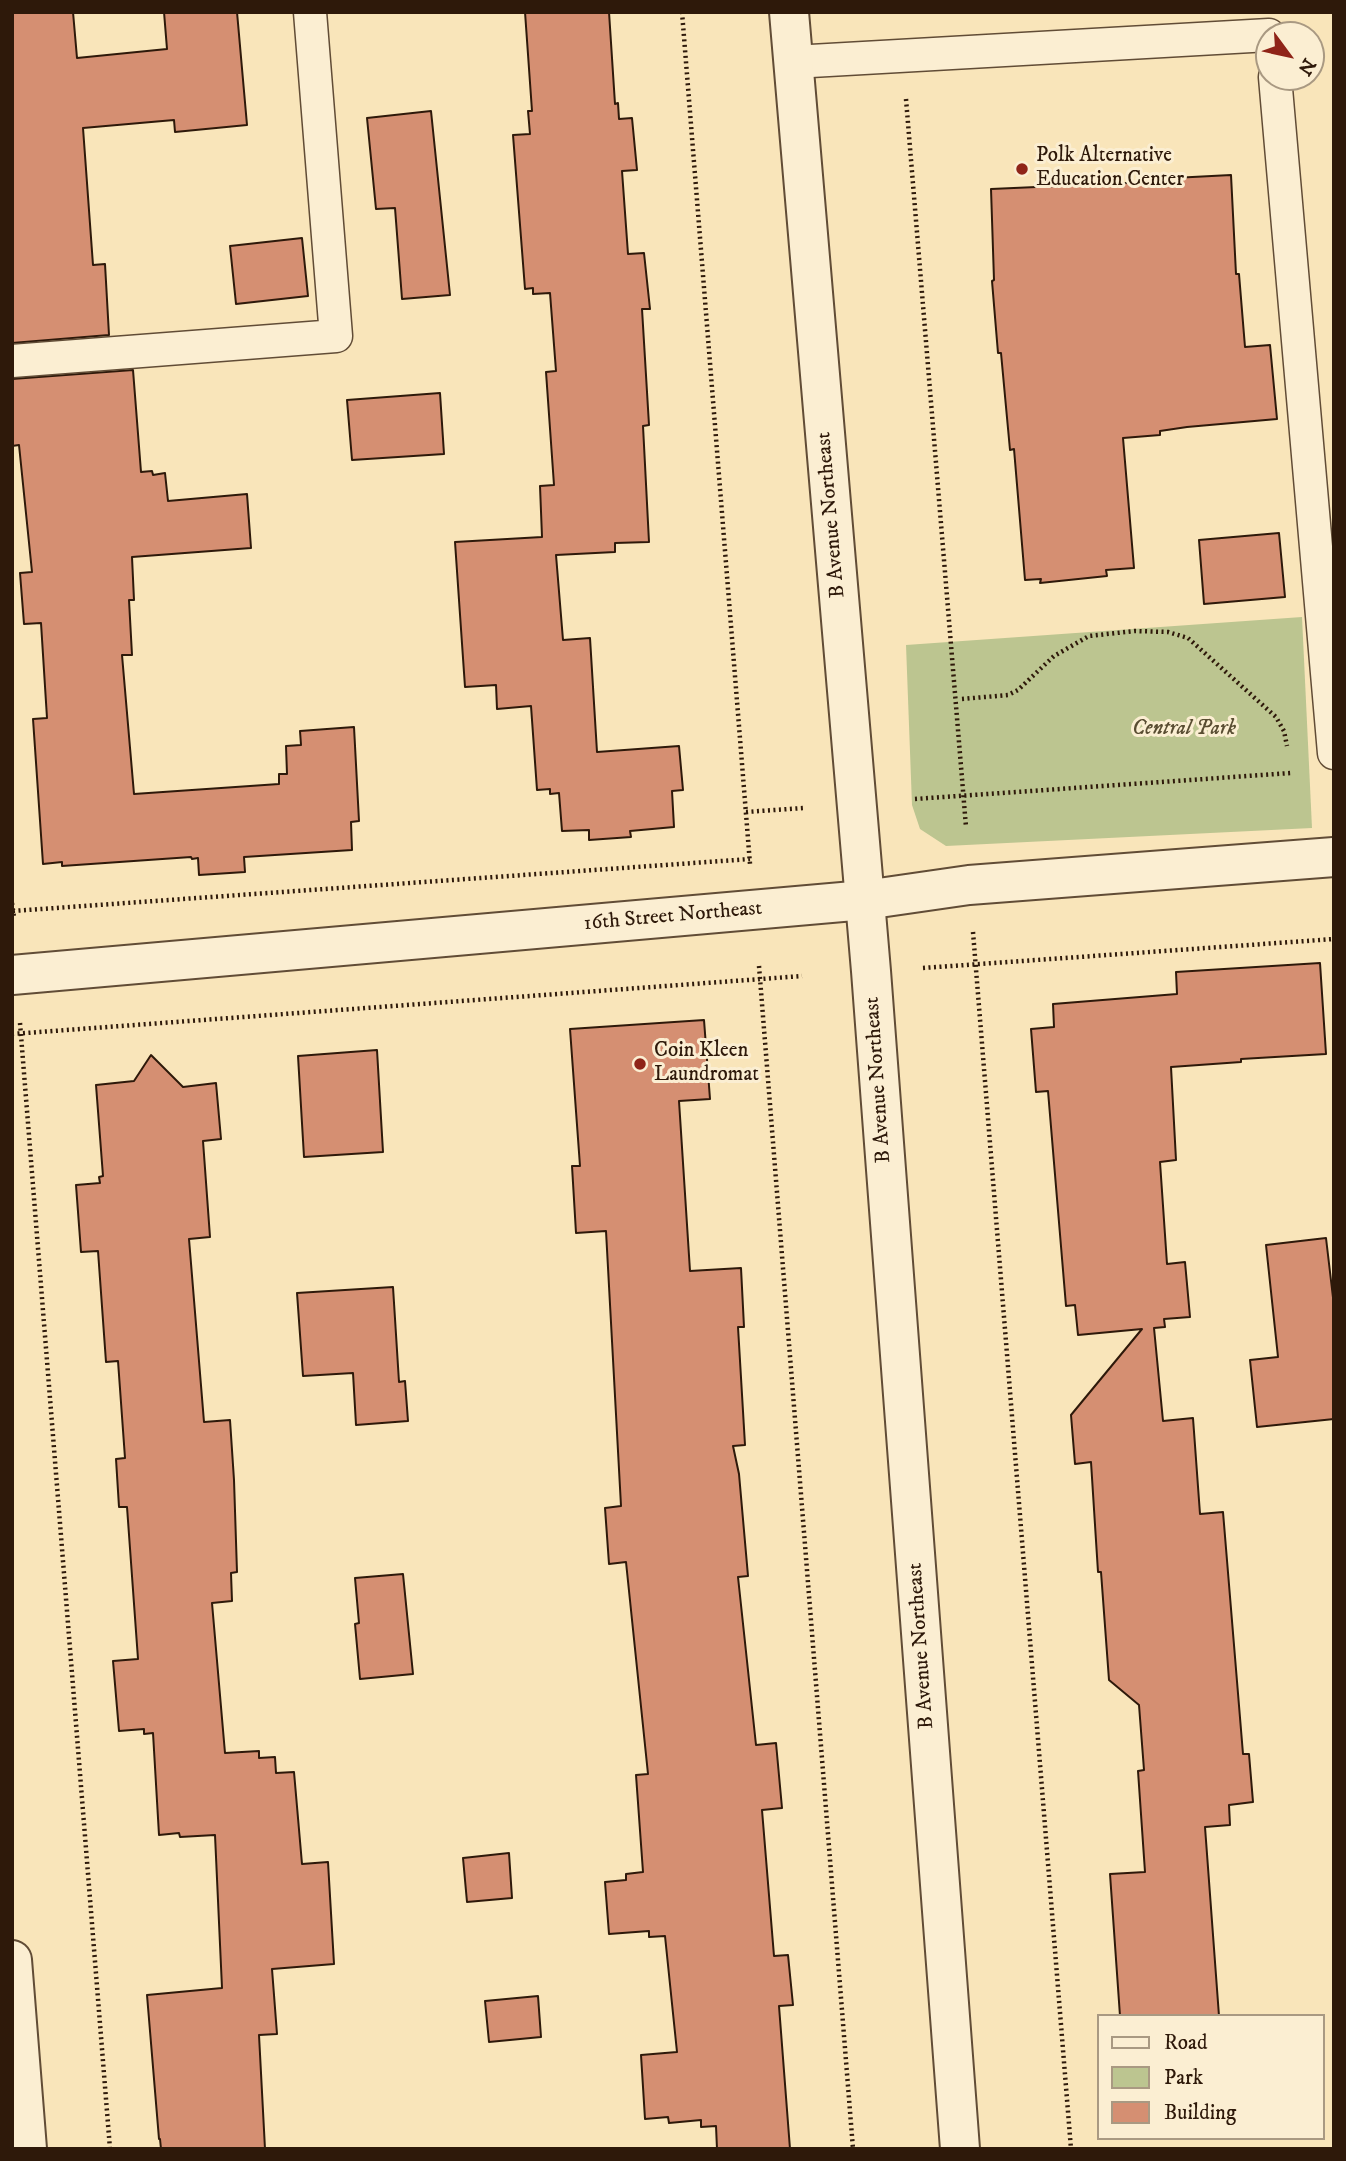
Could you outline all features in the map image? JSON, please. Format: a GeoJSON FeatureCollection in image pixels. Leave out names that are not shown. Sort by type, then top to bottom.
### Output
{"type":"FeatureCollection","features":[{"type":"Feature","properties":{"kind":"street","name":"B Avenue Northeast"},"geometry":{"type":"LineString","coordinates":[[789,12],[864,900],[960,2149]]}},
{"type":"Feature","properties":{"kind":"street","name":"16th Street Northeast"},"geometry":{"type":"LineString","coordinates":[[12,975],[864,900],[969,885],[1334,857]]}},
{"type":"Feature","properties":{"kind":"street"},"geometry":{"type":"LineString","coordinates":[[12,1960],[27,2149]]}},
{"type":"Feature","properties":{"kind":"lane"},"geometry":{"type":"LineString","coordinates":[[12,361],[336,336],[310,12]]}},
{"type":"Feature","properties":{"kind":"lane"},"geometry":{"type":"LineString","coordinates":[[793,62],[1255,36]]}},
{"type":"Feature","properties":{"kind":"lane"},"geometry":{"type":"LineString","coordinates":[[1276,91],[1334,752]]}},
{"type":"Feature","properties":{"kind":"path"},"geometry":{"type":"LineString","coordinates":[[682,12],[751,868]]}},
{"type":"Feature","properties":{"kind":"path"},"geometry":{"type":"LineString","coordinates":[[903,55],[966,827]]}},
{"type":"Feature","properties":{"kind":"path"},"geometry":{"type":"LineString","coordinates":[[962,699],[1008,695],[1018,690],[1054,656],[1089,636],[1135,631],[1168,632],[1188,638],[1276,717],[1284,731],[1287,752]]}},
{"type":"Feature","properties":{"kind":"path"},"geometry":{"type":"LineString","coordinates":[[1289,762],[1291,772]]}},
{"type":"Feature","properties":{"kind":"path"},"geometry":{"type":"LineString","coordinates":[[915,799],[1302,772]]}},
{"type":"Feature","properties":{"kind":"path"},"geometry":{"type":"LineString","coordinates":[[746,812],[804,808]]}},
{"type":"Feature","properties":{"kind":"path"},"geometry":{"type":"LineString","coordinates":[[12,903],[13,914],[750,859]]}},
{"type":"Feature","properties":{"kind":"path"},"geometry":{"type":"LineString","coordinates":[[973,931],[1071,2149]]}},
{"type":"Feature","properties":{"kind":"path"},"geometry":{"type":"LineString","coordinates":[[923,968],[1334,939]]}},
{"type":"Feature","properties":{"kind":"path"},"geometry":{"type":"LineString","coordinates":[[759,967],[853,2149]]}},
{"type":"Feature","properties":{"kind":"path"},"geometry":{"type":"LineString","coordinates":[[12,1034],[802,976]]}},
{"type":"Feature","properties":{"kind":"path"},"geometry":{"type":"LineString","coordinates":[[20,1023],[110,2149]]}},
{"type":"Feature","properties":{"kind":"green space","name":"Central Park"},"geometry":{"type":"Polygon","coordinates":[[[1302,617],[1312,828],[946,846],[920,829],[912,805],[906,645],[1302,617]]]}},
{"type":"Feature","properties":{"kind":"building"},"geometry":{"type":"Polygon","coordinates":[[[12,12],[73,12],[77,58],[167,49],[164,12],[237,12],[247,125],[175,132],[174,120],[83,128],[93,265],[105,264],[109,335],[12,343],[12,12]]]}},
{"type":"Feature","properties":{"kind":"building"},"geometry":{"type":"Polygon","coordinates":[[[525,12],[609,12],[615,104],[618,103],[619,119],[632,118],[637,170],[622,171],[628,254],[644,253],[650,309],[642,309],[649,425],[643,426],[649,542],[615,543],[615,552],[556,555],[563,640],[590,638],[597,752],[679,746],[683,790],[672,791],[674,827],[630,831],[631,837],[589,840],[589,830],[562,831],[559,793],[550,794],[550,789],[537,790],[531,706],[497,709],[496,685],[465,687],[455,542],[542,537],[540,486],[554,485],[546,372],[556,371],[550,293],[533,294],[533,288],[525,289],[513,135],[530,134],[528,111],[532,111],[525,12]]]}},
{"type":"Feature","properties":{"kind":"building"},"geometry":{"type":"Polygon","coordinates":[[[431,111],[450,295],[402,299],[395,208],[376,209],[367,118],[431,111]]]}},
{"type":"Feature","properties":{"kind":"building"},"geometry":{"type":"Polygon","coordinates":[[[1231,175],[1236,274],[1239,274],[1245,347],[1270,345],[1277,419],[1187,427],[1160,431],[1160,435],[1123,438],[1134,568],[1106,570],[1107,576],[1040,583],[1041,579],[1025,580],[1014,449],[1010,450],[1001,353],[998,353],[992,281],[991,189],[1173,181],[1173,178],[1231,175]]]}},
{"type":"Feature","properties":{"kind":"building"},"geometry":{"type":"Polygon","coordinates":[[[302,238],[308,296],[236,304],[230,246],[302,238]]]}},
{"type":"Feature","properties":{"kind":"building"},"geometry":{"type":"Polygon","coordinates":[[[133,370],[141,472],[152,471],[153,475],[165,473],[168,501],[247,494],[251,548],[132,557],[134,600],[129,600],[132,655],[122,655],[134,794],[279,784],[279,774],[287,774],[286,746],[301,745],[300,731],[354,727],[359,821],[351,822],[352,850],[244,857],[245,872],[199,875],[198,858],[191,857],[62,866],[62,862],[43,864],[33,719],[47,718],[41,623],[24,624],[20,573],[32,572],[19,445],[12,446],[12,379],[133,370]]]}},
{"type":"Feature","properties":{"kind":"building"},"geometry":{"type":"Polygon","coordinates":[[[440,393],[444,454],[352,460],[347,400],[440,393]]]}},
{"type":"Feature","properties":{"kind":"building"},"geometry":{"type":"Polygon","coordinates":[[[1279,533],[1285,597],[1204,604],[1199,540],[1279,533]]]}},
{"type":"Feature","properties":{"kind":"building"},"geometry":{"type":"Polygon","coordinates":[[[1320,963],[1326,1054],[1241,1059],[1241,1062],[1171,1067],[1176,1160],[1160,1162],[1167,1264],[1185,1262],[1190,1317],[1164,1319],[1165,1327],[1154,1328],[1163,1421],[1193,1418],[1200,1514],[1223,1512],[1243,1754],[1249,1754],[1253,1802],[1229,1805],[1230,1825],[1205,1827],[1219,2014],[1120,2014],[1110,1874],[1145,1872],[1138,1771],[1144,1770],[1139,1705],[1109,1680],[1091,1462],[1075,1464],[1071,1415],[1142,1329],[1078,1335],[1075,1305],[1066,1306],[1048,1091],[1036,1092],[1031,1029],[1054,1027],[1053,1004],[1177,994],[1176,972],[1320,963]]]}},
{"type":"Feature","properties":{"kind":"building"},"geometry":{"type":"Polygon","coordinates":[[[704,1020],[710,1099],[679,1101],[690,1271],[741,1268],[744,1327],[738,1327],[745,1445],[733,1446],[739,1474],[748,1576],[738,1577],[756,1745],[776,1743],[782,1808],[762,1810],[774,1956],[788,1955],[793,2005],[779,2006],[790,2149],[717,2149],[716,2126],[701,2127],[701,2120],[669,2123],[668,2117],[645,2119],[641,2055],[677,2052],[665,1936],[649,1937],[649,1931],[609,1934],[605,1882],[626,1880],[626,1874],[643,1872],[636,1775],[648,1774],[626,1562],[609,1564],[605,1508],[621,1506],[606,1231],[576,1233],[572,1166],[580,1166],[570,1029],[704,1020]]]}},
{"type":"Feature","properties":{"kind":"building"},"geometry":{"type":"Polygon","coordinates":[[[377,1050],[383,1152],[304,1157],[298,1056],[377,1050]]]}},
{"type":"Feature","properties":{"kind":"building"},"geometry":{"type":"Polygon","coordinates":[[[151,1055],[183,1087],[216,1083],[221,1139],[203,1141],[210,1237],[189,1239],[204,1422],[230,1420],[237,1572],[231,1573],[232,1601],[212,1603],[225,1753],[259,1751],[259,1758],[275,1757],[276,1773],[294,1772],[302,1864],[328,1862],[334,1964],[272,1969],[277,2034],[259,2035],[265,2149],[161,2149],[159,2139],[147,1995],[222,1988],[215,1835],[159,1835],[153,1733],[144,1734],[144,1729],[119,1731],[113,1661],[138,1659],[127,1507],[119,1507],[116,1459],[125,1458],[118,1361],[106,1362],[98,1251],[81,1252],[76,1185],[100,1183],[99,1177],[103,1176],[96,1085],[134,1081],[151,1055]]]}},
{"type":"Feature","properties":{"kind":"building"},"geometry":{"type":"Polygon","coordinates":[[[1326,1238],[1334,1306],[1334,1419],[1257,1427],[1250,1360],[1278,1357],[1266,1245],[1326,1238]]]}},
{"type":"Feature","properties":{"kind":"building"},"geometry":{"type":"Polygon","coordinates":[[[393,1287],[399,1382],[405,1381],[408,1421],[356,1425],[353,1373],[303,1376],[297,1293],[393,1287]]]}},
{"type":"Feature","properties":{"kind":"building"},"geometry":{"type":"Polygon","coordinates":[[[403,1574],[413,1674],[360,1679],[355,1624],[359,1623],[355,1578],[403,1574]]]}},
{"type":"Feature","properties":{"kind":"building"},"geometry":{"type":"Polygon","coordinates":[[[509,1853],[512,1898],[467,1902],[463,1858],[509,1853]]]}},
{"type":"Feature","properties":{"kind":"building"},"geometry":{"type":"Polygon","coordinates":[[[538,1996],[541,2037],[489,2042],[485,2001],[538,1996]]]}},
{"type":"Feature","properties":{"kind":"place","name":"Polk Alternative Education Center"},"geometry":{"type":"Point","coordinates":[1022,169]}},
{"type":"Feature","properties":{"kind":"place","name":"Coin Kleen Laundromat"},"geometry":{"type":"Point","coordinates":[640,1064]}}]}
